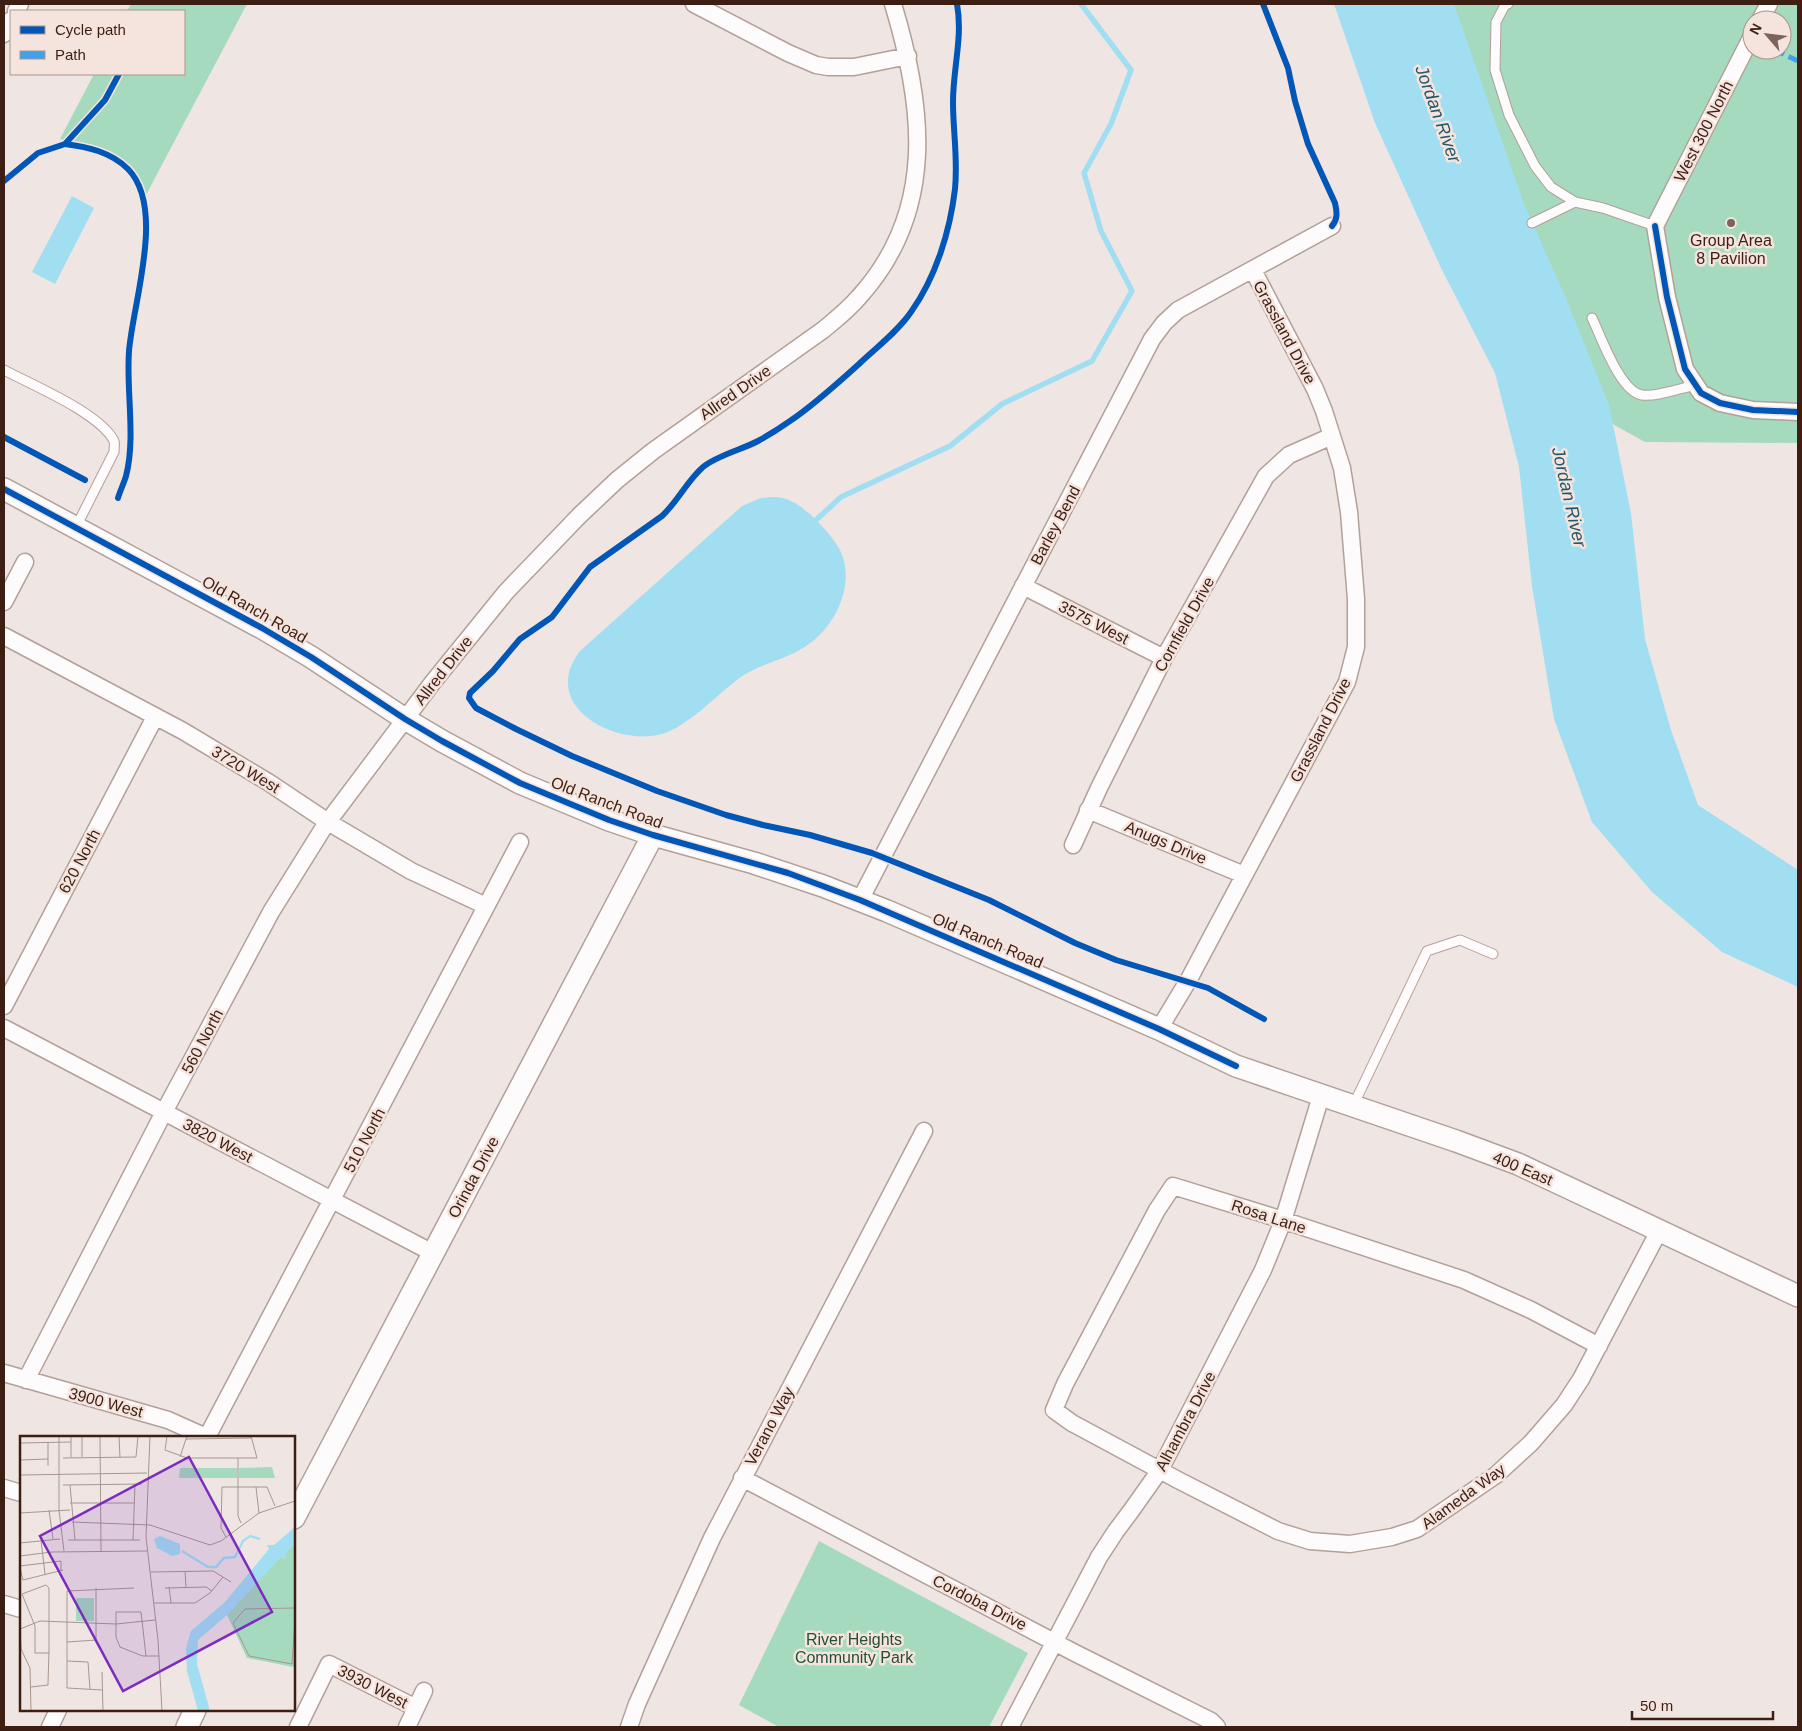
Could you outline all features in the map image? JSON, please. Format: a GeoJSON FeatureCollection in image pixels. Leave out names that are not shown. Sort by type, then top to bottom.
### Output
{"type":"FeatureCollection","features":[{"type":"Feature","properties":{"kind":"street"},"geometry":{"type":"LineString","coordinates":[[694,4],[788,53],[816,65],[854,67],[908,56]]}},
{"type":"Feature","properties":{"kind":"street","name":"Allred Drive"},"geometry":{"type":"LineString","coordinates":[[405,719],[506,592],[598,498],[653,450],[823,330],[859,297],[874,278],[899,236],[907,213],[916,174],[917,116],[908,56],[893,4]]}},
{"type":"Feature","properties":{"kind":"street"},"geometry":{"type":"LineString","coordinates":[[4,34],[10,22]]}},
{"type":"Feature","properties":{"kind":"street","name":"West 300 North"},"geometry":{"type":"LineString","coordinates":[[1655,226],[1742,56]]}},
{"type":"Feature","properties":{"kind":"street","name":"Barley Bend"},"geometry":{"type":"LineString","coordinates":[[860,900],[1152,339],[1164,323],[1178,310],[1332,226]]}},
{"type":"Feature","properties":{"kind":"street"},"geometry":{"type":"LineString","coordinates":[[1655,226],[1667,298],[1685,369],[1701,393],[1720,403],[1753,410],[1798,412]]}},
{"type":"Feature","properties":{"kind":"street","name":"Grassland Drive"},"geometry":{"type":"LineString","coordinates":[[1159,1029],[1188,981],[1347,682],[1356,647],[1356,599],[1349,512],[1342,468],[1315,389],[1253,270]]}},
{"type":"Feature","properties":{"kind":"street","name":"Cornfield Drive"},"geometry":{"type":"LineString","coordinates":[[1073,845],[1088,810],[1164,658],[1266,476],[1289,455],[1332,436]]}},
{"type":"Feature","properties":{"kind":"street","name":"Old Ranch Road"},"geometry":{"type":"LineString","coordinates":[[4,489],[262,628],[311,657],[405,719],[442,741],[520,782],[564,802],[652,835],[788,873],[860,900],[1159,1029],[1236,1066]]}},
{"type":"Feature","properties":{"kind":"street"},"geometry":{"type":"LineString","coordinates":[[4,602],[25,562]]}},
{"type":"Feature","properties":{"kind":"street","name":"3575 West"},"geometry":{"type":"LineString","coordinates":[[1023,586],[1164,658]]}},
{"type":"Feature","properties":{"kind":"street","name":"3720 West"},"geometry":{"type":"LineString","coordinates":[[4,636],[183,731],[260,777],[328,822],[411,871],[486,906]]}},
{"type":"Feature","properties":{"kind":"street","name":"620 North"},"geometry":{"type":"LineString","coordinates":[[4,1006],[155,717]]}},
{"type":"Feature","properties":{"kind":"street","name":"560 North"},"geometry":{"type":"LineString","coordinates":[[26,1380],[164,1112],[271,912],[303,858],[405,719]]}},
{"type":"Feature","properties":{"kind":"street","name":"Anugs Drive"},"geometry":{"type":"LineString","coordinates":[[1088,810],[1244,875]]}},
{"type":"Feature","properties":{"kind":"street","name":"Orinda Drive"},"geometry":{"type":"LineString","coordinates":[[295,1516],[652,835]]}},
{"type":"Feature","properties":{"kind":"street","name":"510 North"},"geometry":{"type":"LineString","coordinates":[[208,1436],[520,842]]}},
{"type":"Feature","properties":{"kind":"street","name":"3820 West"},"geometry":{"type":"LineString","coordinates":[[4,1028],[433,1253]]}},
{"type":"Feature","properties":{"kind":"street","name":"400 East"},"geometry":{"type":"LineString","coordinates":[[1236,1066],[1518,1164],[1798,1296]]}},
{"type":"Feature","properties":{"kind":"street","name":"Alhambra Drive"},"geometry":{"type":"LineString","coordinates":[[1010,1727],[1099,1557],[1160,1470],[1263,1270],[1283,1220],[1322,1096]]}},
{"type":"Feature","properties":{"kind":"street","name":"Verano Way"},"geometry":{"type":"LineString","coordinates":[[629,1727],[637,1704],[708,1547],[742,1478],[924,1131]]}},
{"type":"Feature","properties":{"kind":"street","name":"Rosa Lane"},"geometry":{"type":"LineString","coordinates":[[1054,1410],[1065,1384],[1157,1210],[1173,1186],[1464,1280],[1531,1310],[1599,1346]]}},
{"type":"Feature","properties":{"kind":"street","name":"Alameda Way"},"geometry":{"type":"LineString","coordinates":[[1054,1410],[1072,1423],[1278,1531],[1310,1541],[1350,1544],[1392,1537],[1418,1529],[1496,1475],[1524,1449],[1564,1406],[1599,1346],[1659,1231]]}},
{"type":"Feature","properties":{"kind":"street","name":"3900 West"},"geometry":{"type":"LineString","coordinates":[[4,1372],[26,1380],[143,1412],[181,1425],[205,1436]]}},
{"type":"Feature","properties":{"kind":"street","name":"Cordoba Drive"},"geometry":{"type":"LineString","coordinates":[[742,1478],[1055,1642],[1211,1721],[1217,1727]]}},
{"type":"Feature","properties":{"kind":"street"},"geometry":{"type":"LineString","coordinates":[[4,1488],[20,1493]]}},
{"type":"Feature","properties":{"kind":"street"},"geometry":{"type":"LineString","coordinates":[[4,1604],[20,1609]]}},
{"type":"Feature","properties":{"kind":"street","name":"3930 West"},"geometry":{"type":"LineString","coordinates":[[298,1727],[329,1664],[416,1708]]}},
{"type":"Feature","properties":{"kind":"street"},"geometry":{"type":"LineString","coordinates":[[407,1727],[424,1692]]}},
{"type":"Feature","properties":{"kind":"street"},"geometry":{"type":"LineString","coordinates":[[50,1727],[58,1711]]}},
{"type":"Feature","properties":{"kind":"street"},"geometry":{"type":"LineString","coordinates":[[187,1727],[195,1711]]}},
{"type":"Feature","properties":{"kind":"lane"},"geometry":{"type":"LineString","coordinates":[[1506,4],[1496,22],[1495,70],[1509,115],[1535,166],[1551,187],[1574,202],[1603,208],[1655,226]]}},
{"type":"Feature","properties":{"kind":"lane"},"geometry":{"type":"LineString","coordinates":[[1532,223],[1574,202]]}},
{"type":"Feature","properties":{"kind":"lane"},"geometry":{"type":"LineString","coordinates":[[1592,318],[1621,380],[1635,392],[1641,395],[1650,394],[1696,385]]}},
{"type":"Feature","properties":{"kind":"lane"},"geometry":{"type":"LineString","coordinates":[[4,370],[84,412],[106,430],[114,442],[114,452],[75,527]]}},
{"type":"Feature","properties":{"kind":"lane"},"geometry":{"type":"LineString","coordinates":[[1352,1106],[1427,951],[1460,940],[1493,954]]}},
{"type":"Feature","properties":{"kind":"green space"},"geometry":{"type":"Polygon","coordinates":[[[131,4],[247,4],[146,195],[131,170],[112,154],[89,145],[60,139],[93,75],[185,75],[185,10],[128,10],[131,4]]]}},
{"type":"Feature","properties":{"kind":"green space"},"geometry":{"type":"Polygon","coordinates":[[[1435,4],[1798,4],[1798,443],[1645,442],[1598,416],[1435,4]]]}},
{"type":"Feature","properties":{"kind":"green space","name":"River Heights Community Park"},"geometry":{"type":"Polygon","coordinates":[[[819,1541],[1028,1653],[989,1727],[779,1727],[739,1705],[819,1541]]]}},
{"type":"Feature","properties":{"kind":"water","name":"Jordan River"},"geometry":{"type":"Polygon","coordinates":[[[1334,4],[1454,4],[1524,204],[1565,296],[1609,405],[1631,513],[1645,639],[1671,730],[1698,805],[1798,870],[1798,987],[1722,952],[1652,892],[1592,822],[1554,719],[1532,586],[1519,467],[1495,373],[1441,268],[1375,123],[1334,4]]]}},
{"type":"Feature","properties":{"kind":"water"},"geometry":{"type":"Polygon","coordinates":[[[72,196],[94,208],[55,284],[32,272],[72,196]]]}},
{"type":"Feature","properties":{"kind":"water"},"geometry":{"type":"Polygon","coordinates":[[[771,497],[788,500],[806,511],[826,530],[840,550],[845,564],[844,592],[840,605],[824,630],[803,648],[738,679],[691,718],[662,734],[643,736],[623,734],[604,728],[588,718],[575,705],[568,689],[570,671],[580,651],[742,506],[761,498],[771,497]]]}},
{"type":"Feature","properties":{"kind":"waterway"},"geometry":{"type":"LineString","coordinates":[[815,521],[841,497],[950,446],[1002,404],[1092,361],[1132,291],[1101,231],[1084,173],[1111,124],[1131,70],[1081,4]]}},
{"type":"Feature","properties":{"kind":"marked path"},"geometry":{"type":"LineString","coordinates":[[1792,58],[1798,61]]}},
{"type":"Feature","properties":{"kind":"cycle path"},"geometry":{"type":"LineString","coordinates":[[957,4],[959,28],[953,89],[956,156],[953,205],[935,269],[911,312],[887,339],[835,386],[799,414],[758,441],[716,459],[703,467],[662,516],[590,567],[552,617],[520,639],[493,671],[470,693],[469,698],[476,708],[516,729],[572,756],[657,791],[726,815],[810,835],[872,853],[989,900],[1075,943],[1116,960],[1208,988],[1264,1019]]}},
{"type":"Feature","properties":{"kind":"cycle path"},"geometry":{"type":"LineString","coordinates":[[1263,4],[1288,68],[1295,101],[1308,144],[1335,203],[1336,215],[1332,226]]}},
{"type":"Feature","properties":{"kind":"cycle path"},"geometry":{"type":"LineString","coordinates":[[4,181],[38,153],[65,144],[105,100],[118,75]]}},
{"type":"Feature","properties":{"kind":"cycle path"},"geometry":{"type":"LineString","coordinates":[[65,144],[99,151],[121,163],[128,169],[139,186],[145,207],[144,256],[128,366],[131,430],[129,461],[118,498]]}},
{"type":"Feature","properties":{"kind":"cycle path"},"geometry":{"type":"LineString","coordinates":[[1655,226],[1667,297],[1685,369],[1701,393],[1720,403],[1753,410],[1798,412]]}},
{"type":"Feature","properties":{"kind":"cycle path"},"geometry":{"type":"LineString","coordinates":[[4,437],[85,480]]}},
{"type":"Feature","properties":{"kind":"cycle path"},"geometry":{"type":"LineString","coordinates":[[4,489],[262,628],[311,657],[405,719],[520,783],[609,820],[653,835],[788,873],[860,900],[1159,1029],[1236,1066]]}},
{"type":"Feature","properties":{"kind":"place","name":"Group Area 8 Pavilion"},"geometry":{"type":"Point","coordinates":[1731,223]}}]}
